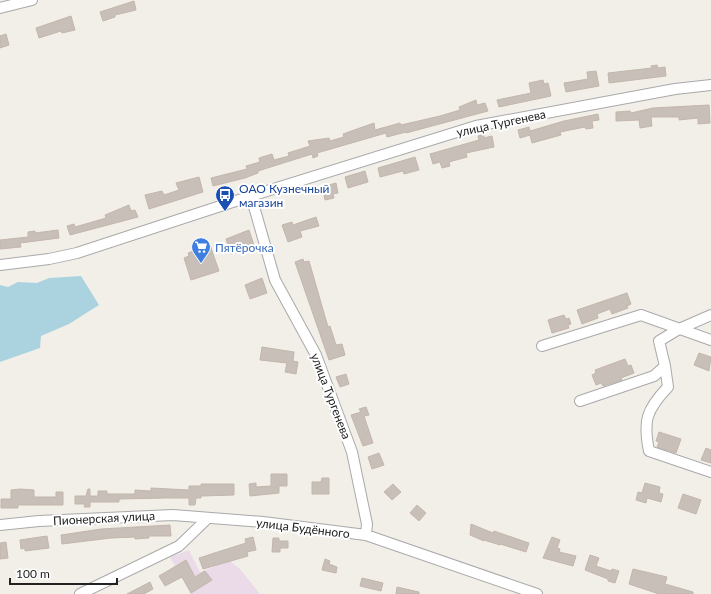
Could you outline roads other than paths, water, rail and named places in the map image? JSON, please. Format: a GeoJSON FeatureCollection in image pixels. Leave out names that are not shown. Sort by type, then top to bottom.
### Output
{"type":"FeatureCollection","features":[{"type":"Feature","properties":{"kind":"street"},"geometry":{"type":"LineString","coordinates":[[0,8],[32,0]]}},
{"type":"Feature","properties":{"kind":"street","name":"улица Тургенева"},"geometry":{"type":"LineString","coordinates":[[0,265],[49,259],[77,253],[251,196],[476,126],[675,89],[711,85]]}},
{"type":"Feature","properties":{"kind":"street","name":"улица Тургенева"},"geometry":{"type":"LineString","coordinates":[[251,196],[275,280],[316,355],[352,452],[367,524],[366,535]]}},
{"type":"Feature","properties":{"kind":"street"},"geometry":{"type":"LineString","coordinates":[[542,346],[641,315],[711,340]]}},
{"type":"Feature","properties":{"kind":"street"},"geometry":{"type":"LineString","coordinates":[[711,315],[679,329],[659,341],[668,387],[658,398],[648,415],[645,431],[649,451],[711,472]]}},
{"type":"Feature","properties":{"kind":"street"},"geometry":{"type":"LineString","coordinates":[[580,401],[654,376],[665,366]]}},
{"type":"Feature","properties":{"kind":"street","name":"Пионерская улица"},"geometry":{"type":"LineString","coordinates":[[0,525],[39,521],[172,515],[207,519]]}},
{"type":"Feature","properties":{"kind":"street"},"geometry":{"type":"LineString","coordinates":[[80,594],[179,546],[207,519]]}},
{"type":"Feature","properties":{"kind":"street","name":"улица Будённого"},"geometry":{"type":"LineString","coordinates":[[207,519],[263,522],[366,535],[537,594]]}},
{"type":"Feature","properties":{"kind":"water"},"geometry":{"type":"Polygon","coordinates":[[[81,276],[99,305],[69,324],[41,336],[40,348],[0,362],[0,285],[8,287],[18,282],[37,283],[49,278],[81,276]]]}},
{"type":"Feature","properties":{"kind":"place","name":"ОАО Кузнечный магазин"},"geometry":{"type":"Point","coordinates":[225,212]}},
{"type":"Feature","properties":{"kind":"place","name":"Пятёрочка"},"geometry":{"type":"Point","coordinates":[201,264]}}]}
